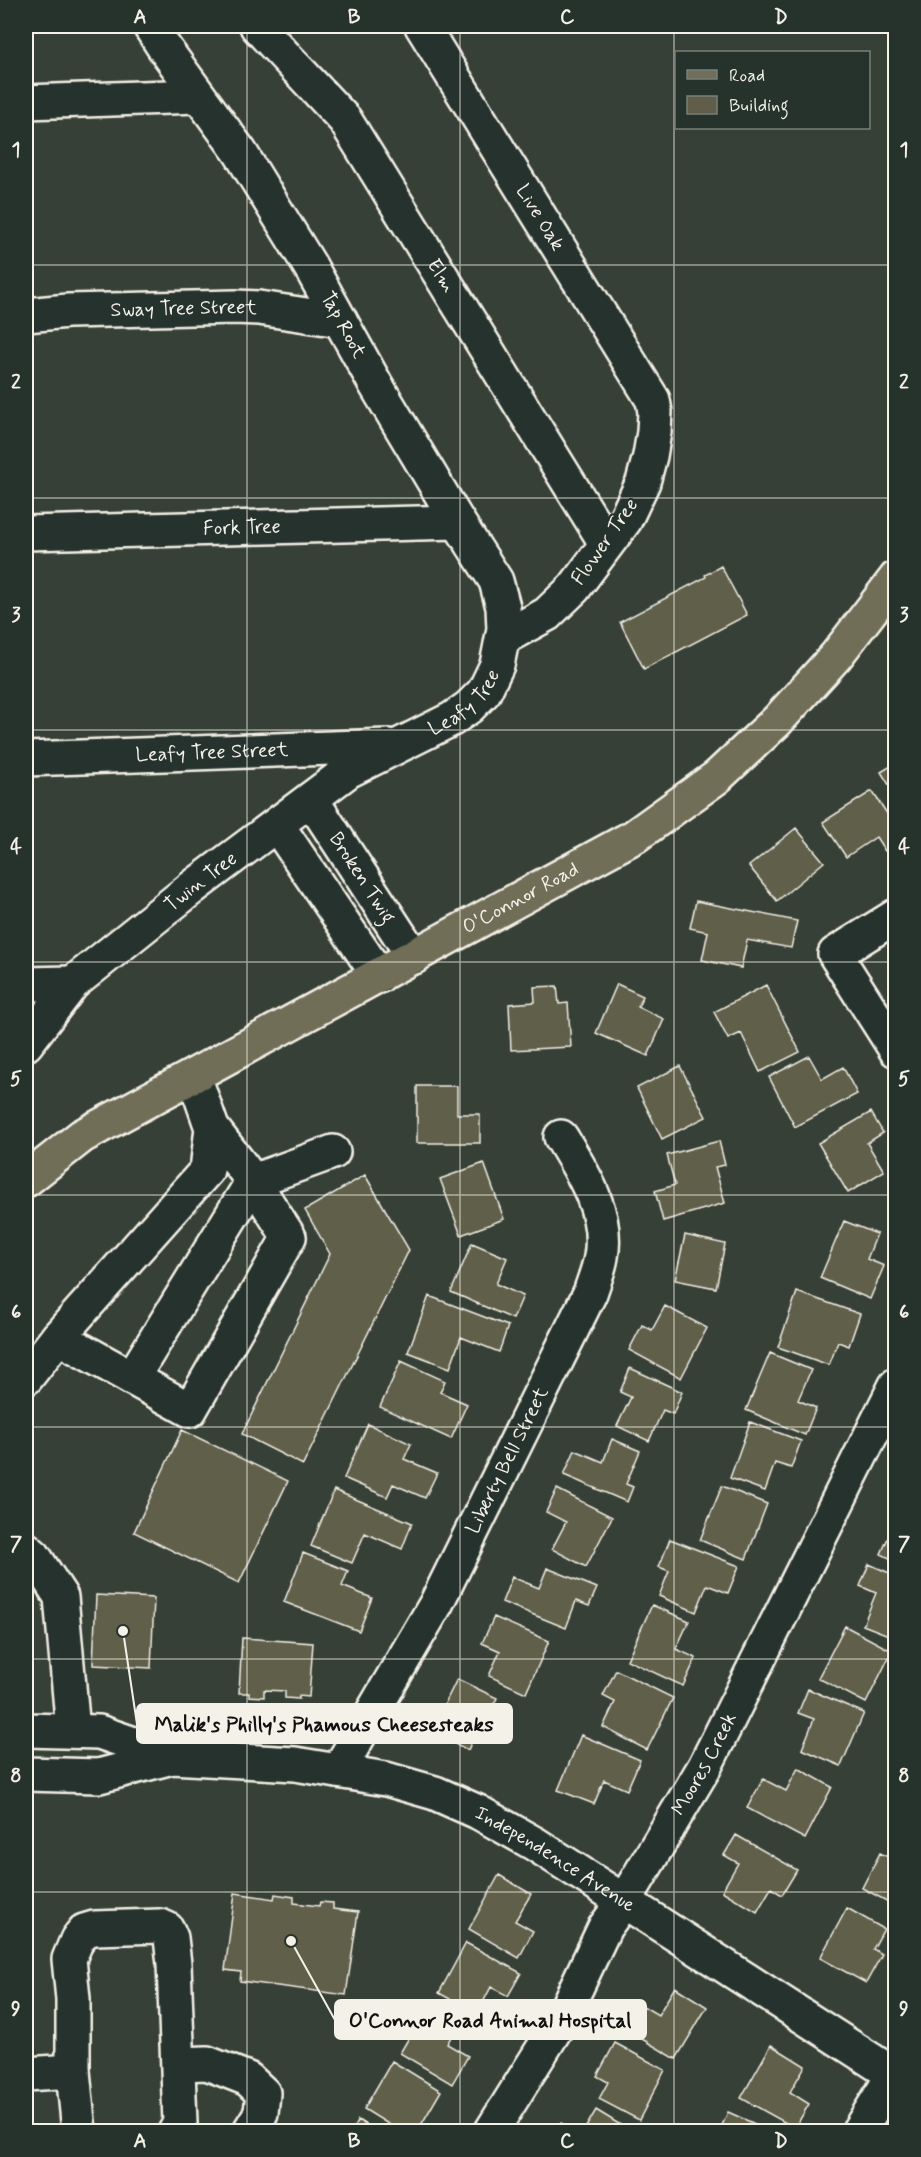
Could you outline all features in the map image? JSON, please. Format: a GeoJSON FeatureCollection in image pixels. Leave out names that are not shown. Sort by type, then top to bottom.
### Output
{"type":"FeatureCollection","features":[{"type":"Feature","properties":{"kind":"main road","name":"O'Connor Road"},"geometry":{"type":"LineString","coordinates":[[26,1180],[82,1136],[635,836],[717,777],[777,722],[836,656],[896,578]]}},
{"type":"Feature","properties":{"kind":"main road","name":"O'Connor Road"},"geometry":{"type":"LineString","coordinates":[[26,1150],[82,1136]]}},
{"type":"Feature","properties":{"kind":"street","name":"Tap Root"},"geometry":{"type":"LineString","coordinates":[[150,26],[240,152],[310,266],[339,320],[458,522],[496,581],[503,607],[503,638]]}},
{"type":"Feature","properties":{"kind":"street","name":"Elm"},"geometry":{"type":"LineString","coordinates":[[257,26],[345,120],[606,543]]}},
{"type":"Feature","properties":{"kind":"street","name":"Live Oak"},"geometry":{"type":"LineString","coordinates":[[422,26],[653,400],[655,412]]}},
{"type":"Feature","properties":{"kind":"street"},"geometry":{"type":"LineString","coordinates":[[26,102],[198,96]]}},
{"type":"Feature","properties":{"kind":"street","name":"Sway Tree Street"},"geometry":{"type":"LineString","coordinates":[[26,315],[68,311],[235,307],[259,308],[339,320]]}},
{"type":"Feature","properties":{"kind":"street","name":"Flower Tree"},"geometry":{"type":"LineString","coordinates":[[503,638],[547,614],[574,588],[625,520],[643,482],[652,448],[655,412]]}},
{"type":"Feature","properties":{"kind":"street","name":"Fork Tree"},"geometry":{"type":"LineString","coordinates":[[26,533],[458,522]]}},
{"type":"Feature","properties":{"kind":"street","name":"Leafy Tree"},"geometry":{"type":"LineString","coordinates":[[398,745],[452,719],[484,692],[497,665],[503,638]]}},
{"type":"Feature","properties":{"kind":"street","name":"Leafy Tree Street"},"geometry":{"type":"LineString","coordinates":[[26,759],[398,745]]}},
{"type":"Feature","properties":{"kind":"street","name":"Twin Tree"},"geometry":{"type":"LineString","coordinates":[[26,1044],[73,983],[193,887],[348,771],[398,745]]}},
{"type":"Feature","properties":{"kind":"street","name":"Broken Twig"},"geometry":{"type":"LineString","coordinates":[[311,799],[414,957]]}},
{"type":"Feature","properties":{"kind":"street","name":"Broken Twig"},"geometry":{"type":"LineString","coordinates":[[277,825],[379,976]]}},
{"type":"Feature","properties":{"kind":"street"},"geometry":{"type":"LineString","coordinates":[[896,916],[836,954],[896,1050]]}},
{"type":"Feature","properties":{"kind":"street"},"geometry":{"type":"LineString","coordinates":[[26,984],[73,983]]}},
{"type":"Feature","properties":{"kind":"street"},"geometry":{"type":"LineString","coordinates":[[58,1337],[190,1410],[289,1237],[253,1181],[212,1128],[194,1076]]}},
{"type":"Feature","properties":{"kind":"street"},"geometry":{"type":"LineString","coordinates":[[26,1378],[58,1337],[207,1170],[212,1128]]}},
{"type":"Feature","properties":{"kind":"street","name":"Liberty Bell Street"},"geometry":{"type":"LineString","coordinates":[[338,1771],[436,1604],[590,1293],[602,1256],[601,1218],[588,1182],[561,1137]]}},
{"type":"Feature","properties":{"kind":"street"},"geometry":{"type":"LineString","coordinates":[[132,1378],[253,1181],[333,1152]]}},
{"type":"Feature","properties":{"kind":"street","name":"Moores Creek"},"geometry":{"type":"LineString","coordinates":[[491,2132],[561,2020],[605,1927],[625,1900],[721,1735],[896,1385]]}},
{"type":"Feature","properties":{"kind":"street"},"geometry":{"type":"LineString","coordinates":[[26,1549],[34,1556],[62,1597],[73,1731]]}},
{"type":"Feature","properties":{"kind":"street","name":"Independence Avenue"},"geometry":{"type":"LineString","coordinates":[[26,1730],[99,1732],[172,1756],[294,1764],[386,1779],[435,1793],[478,1812],[536,1844],[895,2074]]}},
{"type":"Feature","properties":{"kind":"street","name":"Independence Avenue"},"geometry":{"type":"LineString","coordinates":[[26,1774],[99,1776],[172,1756]]}},
{"type":"Feature","properties":{"kind":"street"},"geometry":{"type":"LineString","coordinates":[[79,2132],[73,2071],[73,1999],[69,1959],[77,1940],[84,1931],[94,1928],[160,1926],[167,1929],[171,1938],[174,1964],[180,2122],[175,2132]]}},
{"type":"Feature","properties":{"kind":"street"},"geometry":{"type":"LineString","coordinates":[[179,2064],[207,2062],[249,2079],[263,2093],[261,2113],[249,2132]]}},
{"type":"Feature","properties":{"kind":"street"},"geometry":{"type":"LineString","coordinates":[[26,2074],[73,2071]]}},
{"type":"Feature","properties":{"kind":"street"},"geometry":{"type":"LineString","coordinates":[[858,2132],[895,2074]]}},
{"type":"Feature","properties":{"kind":"building"},"geometry":{"type":"Polygon","coordinates":[[[721,566],[747,615],[644,669],[620,622],[706,577],[705,575],[721,566]]]}},
{"type":"Feature","properties":{"kind":"building"},"geometry":{"type":"Polygon","coordinates":[[[896,763],[896,796],[881,772],[896,763]]]}},
{"type":"Feature","properties":{"kind":"building"},"geometry":{"type":"Polygon","coordinates":[[[872,791],[896,827],[896,844],[885,851],[876,837],[846,857],[823,822],[872,791]]]}},
{"type":"Feature","properties":{"kind":"building"},"geometry":{"type":"Polygon","coordinates":[[[796,828],[824,862],[777,901],[749,866],[796,828]]]}},
{"type":"Feature","properties":{"kind":"building"},"geometry":{"type":"Polygon","coordinates":[[[696,901],[797,921],[791,948],[747,940],[741,968],[702,960],[708,932],[690,928],[696,901]]]}},
{"type":"Feature","properties":{"kind":"building"},"geometry":{"type":"Polygon","coordinates":[[[617,984],[643,996],[638,1007],[664,1019],[648,1056],[596,1033],[617,984]]]}},
{"type":"Feature","properties":{"kind":"building"},"geometry":{"type":"Polygon","coordinates":[[[766,985],[800,1052],[760,1072],[741,1033],[728,1039],[714,1012],[766,985]]]}},
{"type":"Feature","properties":{"kind":"building"},"geometry":{"type":"Polygon","coordinates":[[[557,986],[559,1004],[568,1003],[571,1047],[511,1050],[509,1004],[535,1002],[534,987],[557,986]]]}},
{"type":"Feature","properties":{"kind":"building"},"geometry":{"type":"Polygon","coordinates":[[[809,1056],[822,1079],[843,1067],[857,1094],[795,1127],[769,1077],[809,1056]]]}},
{"type":"Feature","properties":{"kind":"building"},"geometry":{"type":"Polygon","coordinates":[[[680,1066],[706,1117],[662,1139],[637,1088],[680,1066]]]}},
{"type":"Feature","properties":{"kind":"building"},"geometry":{"type":"Polygon","coordinates":[[[417,1086],[457,1086],[457,1114],[480,1114],[480,1143],[417,1143],[417,1086]]]}},
{"type":"Feature","properties":{"kind":"building"},"geometry":{"type":"Polygon","coordinates":[[[871,1112],[883,1133],[867,1143],[884,1171],[848,1193],[818,1143],[871,1112]]]}},
{"type":"Feature","properties":{"kind":"building"},"geometry":{"type":"Polygon","coordinates":[[[719,1141],[725,1165],[715,1167],[725,1203],[663,1221],[655,1191],[675,1185],[667,1155],[719,1141]]]}},
{"type":"Feature","properties":{"kind":"building"},"geometry":{"type":"Polygon","coordinates":[[[484,1163],[504,1219],[461,1235],[440,1179],[484,1163]]]}},
{"type":"Feature","properties":{"kind":"building"},"geometry":{"type":"Polygon","coordinates":[[[365,1175],[409,1250],[303,1465],[242,1434],[330,1254],[305,1210],[365,1175]]]}},
{"type":"Feature","properties":{"kind":"building"},"geometry":{"type":"Polygon","coordinates":[[[844,1221],[877,1234],[867,1259],[884,1266],[870,1299],[820,1278],[844,1221]]]}},
{"type":"Feature","properties":{"kind":"building"},"geometry":{"type":"Polygon","coordinates":[[[685,1235],[725,1244],[716,1288],[675,1280],[685,1235]]]}},
{"type":"Feature","properties":{"kind":"building"},"geometry":{"type":"Polygon","coordinates":[[[472,1243],[507,1258],[496,1284],[523,1296],[513,1319],[451,1292],[472,1243]]]}},
{"type":"Feature","properties":{"kind":"building"},"geometry":{"type":"Polygon","coordinates":[[[797,1292],[860,1314],[849,1346],[838,1342],[829,1365],[778,1347],[797,1292]]]}},
{"type":"Feature","properties":{"kind":"building"},"geometry":{"type":"Polygon","coordinates":[[[429,1296],[508,1326],[499,1352],[461,1337],[450,1368],[408,1352],[429,1296]]]}},
{"type":"Feature","properties":{"kind":"building"},"geometry":{"type":"Polygon","coordinates":[[[665,1306],[707,1328],[681,1378],[629,1350],[642,1325],[652,1330],[665,1306]]]}},
{"type":"Feature","properties":{"kind":"building"},"geometry":{"type":"Polygon","coordinates":[[[770,1353],[811,1370],[798,1400],[816,1408],[805,1435],[746,1410],[770,1353]]]}},
{"type":"Feature","properties":{"kind":"building"},"geometry":{"type":"Polygon","coordinates":[[[401,1361],[445,1381],[440,1392],[467,1404],[451,1439],[380,1407],[401,1361]]]}},
{"type":"Feature","properties":{"kind":"building"},"geometry":{"type":"Polygon","coordinates":[[[630,1368],[682,1392],[673,1414],[663,1410],[649,1441],[617,1426],[631,1397],[620,1392],[630,1368]]]}},
{"type":"Feature","properties":{"kind":"building"},"geometry":{"type":"Polygon","coordinates":[[[750,1422],[801,1441],[791,1468],[775,1463],[765,1491],[730,1478],[750,1422]]]}},
{"type":"Feature","properties":{"kind":"building"},"geometry":{"type":"Polygon","coordinates":[[[368,1424],[411,1444],[404,1459],[437,1473],[425,1498],[393,1484],[387,1497],[344,1478],[368,1424]]]}},
{"type":"Feature","properties":{"kind":"building"},"geometry":{"type":"Polygon","coordinates":[[[182,1430],[288,1481],[239,1583],[134,1532],[182,1430]]]}},
{"type":"Feature","properties":{"kind":"building"},"geometry":{"type":"Polygon","coordinates":[[[612,1439],[640,1451],[626,1484],[633,1487],[627,1502],[564,1475],[575,1450],[603,1462],[612,1439]]]}},
{"type":"Feature","properties":{"kind":"building"},"geometry":{"type":"Polygon","coordinates":[[[722,1486],[767,1504],[746,1559],[700,1540],[722,1486]]]}},
{"type":"Feature","properties":{"kind":"building"},"geometry":{"type":"Polygon","coordinates":[[[557,1489],[612,1517],[586,1567],[552,1549],[566,1522],[546,1512],[557,1489]]]}},
{"type":"Feature","properties":{"kind":"building"},"geometry":{"type":"Polygon","coordinates":[[[334,1490],[412,1523],[402,1549],[365,1533],[352,1563],[311,1546],[334,1490]]]}},
{"type":"Feature","properties":{"kind":"building"},"geometry":{"type":"Polygon","coordinates":[[[896,1522],[896,1561],[881,1554],[896,1522]]]}},
{"type":"Feature","properties":{"kind":"building"},"geometry":{"type":"Polygon","coordinates":[[[670,1539],[739,1566],[728,1593],[707,1585],[696,1612],[659,1596],[669,1571],[659,1567],[670,1539]]]}},
{"type":"Feature","properties":{"kind":"building"},"geometry":{"type":"Polygon","coordinates":[[[303,1553],[348,1571],[342,1586],[372,1598],[359,1631],[284,1602],[303,1553]]]}},
{"type":"Feature","properties":{"kind":"building"},"geometry":{"type":"Polygon","coordinates":[[[869,1564],[896,1576],[896,1638],[863,1625],[876,1593],[860,1586],[869,1564]]]}},
{"type":"Feature","properties":{"kind":"building"},"geometry":{"type":"Polygon","coordinates":[[[547,1568],[597,1588],[589,1606],[576,1601],[566,1628],[502,1602],[512,1577],[539,1588],[547,1568]]]}},
{"type":"Feature","properties":{"kind":"building"},"geometry":{"type":"Polygon","coordinates":[[[96,1595],[154,1598],[151,1668],[93,1665],[96,1595]]]}},
{"type":"Feature","properties":{"kind":"building"},"geometry":{"type":"Polygon","coordinates":[[[652,1605],[689,1621],[676,1649],[696,1658],[683,1686],[627,1660],[652,1605]]]}},
{"type":"Feature","properties":{"kind":"building"},"geometry":{"type":"Polygon","coordinates":[[[494,1617],[549,1641],[526,1693],[489,1676],[500,1651],[482,1643],[494,1617]]]}},
{"type":"Feature","properties":{"kind":"building"},"geometry":{"type":"Polygon","coordinates":[[[845,1626],[892,1651],[866,1703],[818,1678],[845,1626]]]}},
{"type":"Feature","properties":{"kind":"building"},"geometry":{"type":"Polygon","coordinates":[[[242,1638],[313,1643],[309,1697],[285,1698],[285,1691],[264,1690],[264,1697],[239,1693],[242,1638]]]}},
{"type":"Feature","properties":{"kind":"building"},"geometry":{"type":"Polygon","coordinates":[[[616,1670],[673,1698],[647,1750],[603,1727],[615,1702],[603,1696],[616,1670]]]}},
{"type":"Feature","properties":{"kind":"building"},"geometry":{"type":"Polygon","coordinates":[[[457,1679],[497,1698],[488,1715],[496,1718],[488,1734],[477,1729],[468,1750],[431,1732],[457,1679]]]}},
{"type":"Feature","properties":{"kind":"building"},"geometry":{"type":"Polygon","coordinates":[[[808,1689],[864,1713],[841,1766],[802,1749],[814,1719],[798,1713],[808,1689]]]}},
{"type":"Feature","properties":{"kind":"building"},"geometry":{"type":"Polygon","coordinates":[[[581,1735],[640,1760],[627,1790],[604,1780],[594,1804],[558,1790],[581,1735]]]}},
{"type":"Feature","properties":{"kind":"building"},"geometry":{"type":"Polygon","coordinates":[[[798,1768],[832,1787],[805,1839],[747,1808],[763,1779],[786,1791],[798,1768]]]}},
{"type":"Feature","properties":{"kind":"building"},"geometry":{"type":"Polygon","coordinates":[[[736,1835],[797,1870],[782,1895],[771,1888],[757,1912],[722,1891],[738,1863],[724,1855],[736,1835]]]}},
{"type":"Feature","properties":{"kind":"building"},"geometry":{"type":"Polygon","coordinates":[[[880,1853],[896,1861],[896,1906],[862,1888],[880,1853]]]}},
{"type":"Feature","properties":{"kind":"building"},"geometry":{"type":"Polygon","coordinates":[[[499,1875],[531,1894],[515,1921],[533,1931],[519,1958],[469,1929],[499,1875]]]}},
{"type":"Feature","properties":{"kind":"building"},"geometry":{"type":"Polygon","coordinates":[[[235,1893],[274,1899],[275,1894],[294,1897],[294,1903],[319,1906],[320,1902],[333,1903],[333,1909],[358,1912],[346,1995],[240,1981],[241,1972],[225,1970],[235,1893]]]}},
{"type":"Feature","properties":{"kind":"building"},"geometry":{"type":"Polygon","coordinates":[[[847,1908],[884,1929],[873,1949],[882,1954],[866,1983],[820,1958],[847,1908]]]}},
{"type":"Feature","properties":{"kind":"building"},"geometry":{"type":"Polygon","coordinates":[[[466,1943],[521,1973],[508,1996],[491,1987],[477,2014],[439,1993],[466,1943]]]}},
{"type":"Feature","properties":{"kind":"building"},"geometry":{"type":"Polygon","coordinates":[[[675,1987],[707,2007],[676,2059],[623,2028],[638,2003],[658,2015],[675,1987]]]}},
{"type":"Feature","properties":{"kind":"building"},"geometry":{"type":"Polygon","coordinates":[[[431,2000],[462,2018],[447,2044],[468,2056],[452,2084],[400,2053],[431,2000]]]}},
{"type":"Feature","properties":{"kind":"building"},"geometry":{"type":"Polygon","coordinates":[[[615,2043],[665,2070],[639,2120],[599,2099],[608,2082],[597,2076],[615,2043]]]}},
{"type":"Feature","properties":{"kind":"building"},"geometry":{"type":"Polygon","coordinates":[[[771,2045],[805,2066],[790,2092],[809,2104],[795,2128],[741,2098],[771,2045]]]}},
{"type":"Feature","properties":{"kind":"building"},"geometry":{"type":"Polygon","coordinates":[[[392,2061],[441,2091],[417,2132],[401,2132],[364,2109],[392,2061]]]}},
{"type":"Feature","properties":{"kind":"building"},"geometry":{"type":"Polygon","coordinates":[[[596,2110],[632,2132],[583,2132],[596,2110]]]}},
{"type":"Feature","properties":{"kind":"building"},"geometry":{"type":"Polygon","coordinates":[[[728,2112],[773,2132],[719,2132],[728,2112]]]}},
{"type":"Feature","properties":{"kind":"building"},"geometry":{"type":"Polygon","coordinates":[[[358,2120],[377,2132],[351,2132],[358,2120]]]}},
{"type":"Feature","properties":{"kind":"building"},"geometry":{"type":"Polygon","coordinates":[[[561,2123],[576,2132],[556,2132],[561,2123]]]}},
{"type":"Feature","properties":{"kind":"place","name":"Malik's Philly's Phamous Cheesesteaks"},"geometry":{"type":"Point","coordinates":[123,1631]}},
{"type":"Feature","properties":{"kind":"place","name":"O'Connor Road Animal Hospital"},"geometry":{"type":"Point","coordinates":[291,1941]}}]}
